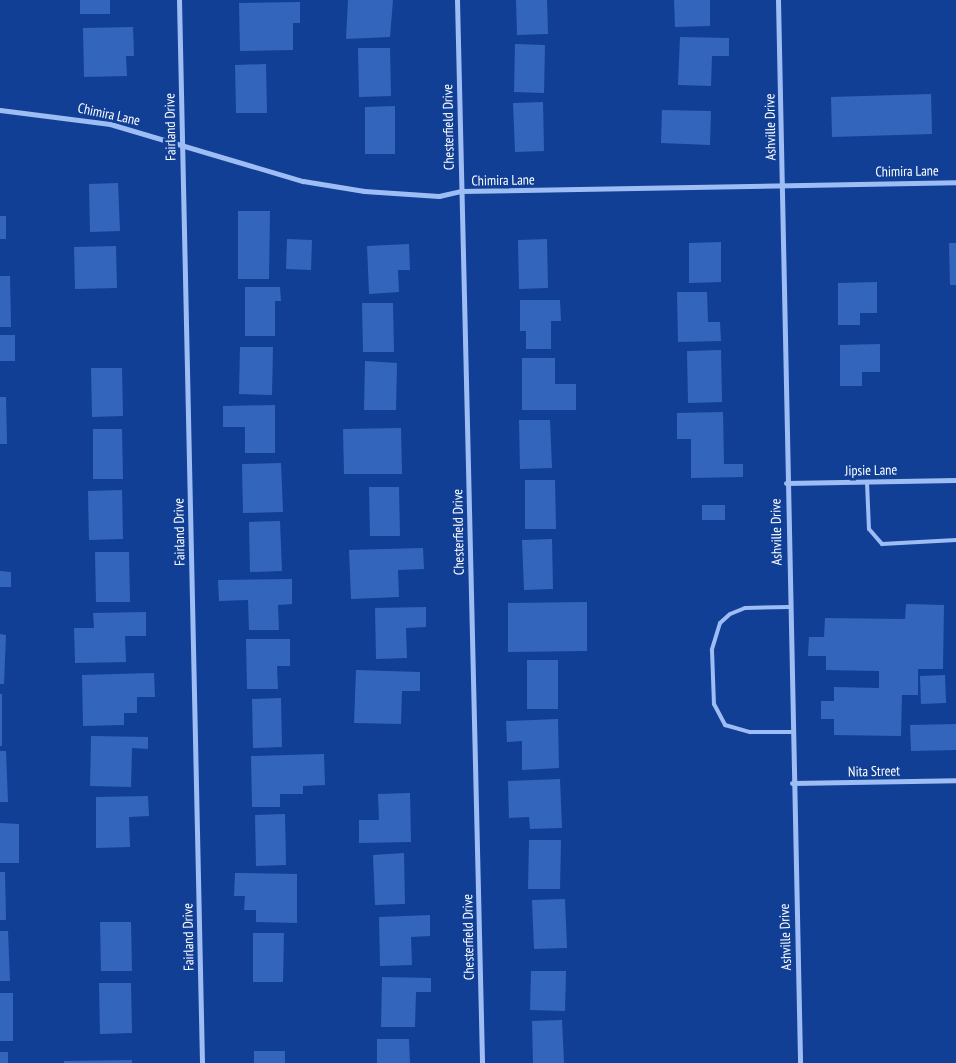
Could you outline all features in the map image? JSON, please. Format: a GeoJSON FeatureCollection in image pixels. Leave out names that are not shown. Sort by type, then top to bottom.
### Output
{"type":"FeatureCollection","features":[{"type":"Feature","properties":{"kind":"street","name":"Fairland Drive"},"geometry":{"type":"LineString","coordinates":[[178,0],[202,1063]]}},
{"type":"Feature","properties":{"kind":"street","name":"Chesterfield Drive"},"geometry":{"type":"LineString","coordinates":[[457,0],[482,1063]]}},
{"type":"Feature","properties":{"kind":"street","name":"Ashville Drive"},"geometry":{"type":"LineString","coordinates":[[778,0],[792,783],[800,1063]]}},
{"type":"Feature","properties":{"kind":"street","name":"Chimira Lane"},"geometry":{"type":"LineString","coordinates":[[0,110],[110,124],[181,143],[303,181],[364,192],[439,196],[461,192],[956,182]]}},
{"type":"Feature","properties":{"kind":"street","name":"Jipsie Lane"},"geometry":{"type":"LineString","coordinates":[[786,483],[956,480]]}},
{"type":"Feature","properties":{"kind":"street","name":"Nita Street"},"geometry":{"type":"LineString","coordinates":[[792,783],[956,780]]}},
{"type":"Feature","properties":{"kind":"lane"},"geometry":{"type":"LineString","coordinates":[[867,482],[869,529],[882,544],[956,540]]}},
{"type":"Feature","properties":{"kind":"lane"},"geometry":{"type":"LineString","coordinates":[[789,607],[745,608],[730,614],[720,623],[712,650],[714,704],[725,725],[750,732],[791,732]]}},
{"type":"Feature","properties":{"kind":"building"},"geometry":{"type":"Polygon","coordinates":[[[80,0],[110,0],[110,14],[80,14],[80,0]]]}},
{"type":"Feature","properties":{"kind":"building"},"geometry":{"type":"Polygon","coordinates":[[[348,0],[393,0],[390,37],[346,39],[348,0]]]}},
{"type":"Feature","properties":{"kind":"building"},"geometry":{"type":"Polygon","coordinates":[[[516,0],[547,0],[548,34],[517,35],[516,0]]]}},
{"type":"Feature","properties":{"kind":"building"},"geometry":{"type":"Polygon","coordinates":[[[674,0],[710,0],[710,26],[675,27],[674,0]]]}},
{"type":"Feature","properties":{"kind":"building"},"geometry":{"type":"Polygon","coordinates":[[[300,2],[300,23],[293,23],[293,50],[240,51],[239,3],[300,2]]]}},
{"type":"Feature","properties":{"kind":"building"},"geometry":{"type":"Polygon","coordinates":[[[133,27],[134,56],[126,56],[127,76],[84,77],[83,28],[133,27]]]}},
{"type":"Feature","properties":{"kind":"building"},"geometry":{"type":"Polygon","coordinates":[[[680,37],[729,38],[729,56],[712,56],[711,86],[678,85],[680,37]]]}},
{"type":"Feature","properties":{"kind":"building"},"geometry":{"type":"Polygon","coordinates":[[[515,44],[545,45],[544,93],[514,92],[515,44]]]}},
{"type":"Feature","properties":{"kind":"building"},"geometry":{"type":"Polygon","coordinates":[[[358,48],[390,48],[391,96],[359,97],[358,48]]]}},
{"type":"Feature","properties":{"kind":"building"},"geometry":{"type":"Polygon","coordinates":[[[266,64],[267,113],[236,113],[235,65],[266,64]]]}},
{"type":"Feature","properties":{"kind":"building"},"geometry":{"type":"Polygon","coordinates":[[[931,94],[932,134],[832,137],[831,97],[931,94]]]}},
{"type":"Feature","properties":{"kind":"building"},"geometry":{"type":"Polygon","coordinates":[[[543,102],[544,151],[515,152],[513,103],[543,102]]]}},
{"type":"Feature","properties":{"kind":"building"},"geometry":{"type":"Polygon","coordinates":[[[395,106],[395,154],[365,154],[365,107],[395,106]]]}},
{"type":"Feature","properties":{"kind":"building"},"geometry":{"type":"Polygon","coordinates":[[[662,110],[711,111],[710,145],[661,143],[662,110]]]}},
{"type":"Feature","properties":{"kind":"building"},"geometry":{"type":"Polygon","coordinates":[[[118,183],[120,231],[90,232],[89,184],[118,183]]]}},
{"type":"Feature","properties":{"kind":"building"},"geometry":{"type":"Polygon","coordinates":[[[238,211],[270,211],[269,279],[238,279],[238,211]]]}},
{"type":"Feature","properties":{"kind":"building"},"geometry":{"type":"Polygon","coordinates":[[[0,216],[6,216],[6,239],[0,239],[0,216]]]}},
{"type":"Feature","properties":{"kind":"building"},"geometry":{"type":"Polygon","coordinates":[[[287,239],[312,240],[311,270],[286,269],[287,239]]]}},
{"type":"Feature","properties":{"kind":"building"},"geometry":{"type":"Polygon","coordinates":[[[547,239],[548,288],[519,289],[518,240],[547,239]]]}},
{"type":"Feature","properties":{"kind":"building"},"geometry":{"type":"Polygon","coordinates":[[[721,242],[721,282],[689,283],[689,243],[721,242]]]}},
{"type":"Feature","properties":{"kind":"building"},"geometry":{"type":"Polygon","coordinates":[[[949,243],[956,243],[956,285],[950,285],[949,243]]]}},
{"type":"Feature","properties":{"kind":"building"},"geometry":{"type":"Polygon","coordinates":[[[409,244],[410,270],[398,270],[399,292],[369,294],[367,246],[409,244]]]}},
{"type":"Feature","properties":{"kind":"building"},"geometry":{"type":"Polygon","coordinates":[[[116,246],[117,288],[75,289],[74,247],[116,246]]]}},
{"type":"Feature","properties":{"kind":"building"},"geometry":{"type":"Polygon","coordinates":[[[0,276],[10,276],[11,327],[0,327],[0,276]]]}},
{"type":"Feature","properties":{"kind":"building"},"geometry":{"type":"Polygon","coordinates":[[[877,282],[877,313],[860,313],[860,325],[838,325],[838,283],[877,282]]]}},
{"type":"Feature","properties":{"kind":"building"},"geometry":{"type":"Polygon","coordinates":[[[245,287],[280,287],[281,301],[275,301],[275,336],[245,336],[245,287]]]}},
{"type":"Feature","properties":{"kind":"building"},"geometry":{"type":"Polygon","coordinates":[[[677,292],[707,292],[708,322],[720,322],[721,341],[678,342],[677,292]]]}},
{"type":"Feature","properties":{"kind":"building"},"geometry":{"type":"Polygon","coordinates":[[[520,300],[560,300],[561,321],[551,321],[551,349],[526,349],[526,331],[520,331],[520,300]]]}},
{"type":"Feature","properties":{"kind":"building"},"geometry":{"type":"Polygon","coordinates":[[[362,303],[393,303],[394,352],[363,352],[362,303]]]}},
{"type":"Feature","properties":{"kind":"building"},"geometry":{"type":"Polygon","coordinates":[[[0,335],[15,335],[15,361],[0,361],[0,335]]]}},
{"type":"Feature","properties":{"kind":"building"},"geometry":{"type":"Polygon","coordinates":[[[880,344],[880,372],[862,372],[862,386],[840,386],[840,345],[880,344]]]}},
{"type":"Feature","properties":{"kind":"building"},"geometry":{"type":"Polygon","coordinates":[[[240,347],[273,347],[272,395],[239,394],[240,347]]]}},
{"type":"Feature","properties":{"kind":"building"},"geometry":{"type":"Polygon","coordinates":[[[721,350],[722,402],[688,403],[687,351],[721,350]]]}},
{"type":"Feature","properties":{"kind":"building"},"geometry":{"type":"Polygon","coordinates":[[[522,358],[555,358],[555,384],[576,384],[576,410],[522,410],[522,358]]]}},
{"type":"Feature","properties":{"kind":"building"},"geometry":{"type":"Polygon","coordinates":[[[365,361],[397,363],[396,410],[364,410],[365,361]]]}},
{"type":"Feature","properties":{"kind":"building"},"geometry":{"type":"Polygon","coordinates":[[[91,368],[122,368],[123,416],[92,417],[91,368]]]}},
{"type":"Feature","properties":{"kind":"building"},"geometry":{"type":"Polygon","coordinates":[[[0,397],[6,397],[7,444],[0,444],[0,397]]]}},
{"type":"Feature","properties":{"kind":"building"},"geometry":{"type":"Polygon","coordinates":[[[275,405],[275,453],[245,453],[245,427],[223,427],[223,406],[275,405]]]}},
{"type":"Feature","properties":{"kind":"building"},"geometry":{"type":"Polygon","coordinates":[[[723,412],[724,464],[743,464],[743,477],[691,478],[691,439],[677,439],[677,413],[723,412]]]}},
{"type":"Feature","properties":{"kind":"building"},"geometry":{"type":"Polygon","coordinates":[[[519,420],[550,420],[552,468],[520,469],[519,420]]]}},
{"type":"Feature","properties":{"kind":"building"},"geometry":{"type":"Polygon","coordinates":[[[401,428],[402,474],[344,474],[343,429],[401,428]]]}},
{"type":"Feature","properties":{"kind":"building"},"geometry":{"type":"Polygon","coordinates":[[[93,429],[122,429],[123,479],[93,479],[93,429]]]}},
{"type":"Feature","properties":{"kind":"building"},"geometry":{"type":"Polygon","coordinates":[[[281,463],[283,512],[243,513],[242,464],[281,463]]]}},
{"type":"Feature","properties":{"kind":"building"},"geometry":{"type":"Polygon","coordinates":[[[525,480],[555,480],[556,529],[525,529],[525,480]]]}},
{"type":"Feature","properties":{"kind":"building"},"geometry":{"type":"Polygon","coordinates":[[[369,487],[399,487],[400,536],[370,536],[369,487]]]}},
{"type":"Feature","properties":{"kind":"building"},"geometry":{"type":"Polygon","coordinates":[[[122,490],[123,539],[89,540],[88,491],[122,490]]]}},
{"type":"Feature","properties":{"kind":"building"},"geometry":{"type":"Polygon","coordinates":[[[702,505],[725,505],[725,520],[702,520],[702,505]]]}},
{"type":"Feature","properties":{"kind":"building"},"geometry":{"type":"Polygon","coordinates":[[[280,521],[282,571],[250,572],[249,522],[280,521]]]}},
{"type":"Feature","properties":{"kind":"building"},"geometry":{"type":"Polygon","coordinates":[[[552,539],[553,589],[524,590],[522,540],[552,539]]]}},
{"type":"Feature","properties":{"kind":"building"},"geometry":{"type":"Polygon","coordinates":[[[423,548],[424,569],[398,570],[399,597],[351,599],[349,550],[423,548]]]}},
{"type":"Feature","properties":{"kind":"building"},"geometry":{"type":"Polygon","coordinates":[[[95,552],[129,552],[130,602],[96,602],[95,552]]]}},
{"type":"Feature","properties":{"kind":"building"},"geometry":{"type":"Polygon","coordinates":[[[0,571],[11,572],[11,587],[0,587],[0,571]]]}},
{"type":"Feature","properties":{"kind":"building"},"geometry":{"type":"Polygon","coordinates":[[[292,579],[292,604],[278,605],[279,630],[249,630],[248,600],[219,601],[218,580],[292,579]]]}},
{"type":"Feature","properties":{"kind":"building"},"geometry":{"type":"Polygon","coordinates":[[[587,602],[587,651],[508,652],[508,603],[587,602]]]}},
{"type":"Feature","properties":{"kind":"building"},"geometry":{"type":"Polygon","coordinates":[[[906,604],[944,605],[943,669],[918,669],[918,695],[902,695],[901,736],[834,735],[834,719],[821,719],[821,701],[834,701],[834,687],[879,688],[879,671],[826,670],[826,656],[808,656],[809,637],[824,637],[825,618],[905,619],[906,604]]]}},
{"type":"Feature","properties":{"kind":"building"},"geometry":{"type":"Polygon","coordinates":[[[426,607],[426,627],[406,628],[407,658],[376,659],[375,608],[426,607]]]}},
{"type":"Feature","properties":{"kind":"building"},"geometry":{"type":"Polygon","coordinates":[[[146,612],[146,636],[125,636],[126,662],[75,663],[74,628],[94,628],[93,613],[146,612]]]}},
{"type":"Feature","properties":{"kind":"building"},"geometry":{"type":"Polygon","coordinates":[[[0,634],[6,635],[4,684],[0,684],[0,634]]]}},
{"type":"Feature","properties":{"kind":"building"},"geometry":{"type":"Polygon","coordinates":[[[246,639],[290,639],[290,666],[277,666],[278,689],[247,689],[246,639]]]}},
{"type":"Feature","properties":{"kind":"building"},"geometry":{"type":"Polygon","coordinates":[[[527,660],[558,660],[558,709],[527,709],[527,660]]]}},
{"type":"Feature","properties":{"kind":"building"},"geometry":{"type":"Polygon","coordinates":[[[356,670],[420,672],[420,691],[402,691],[401,724],[354,723],[356,670]]]}},
{"type":"Feature","properties":{"kind":"building"},"geometry":{"type":"Polygon","coordinates":[[[154,673],[155,697],[137,697],[137,713],[124,713],[124,725],[83,726],[82,675],[154,673]]]}},
{"type":"Feature","properties":{"kind":"building"},"geometry":{"type":"Polygon","coordinates":[[[945,675],[946,703],[921,704],[920,676],[945,675]]]}},
{"type":"Feature","properties":{"kind":"building"},"geometry":{"type":"Polygon","coordinates":[[[0,694],[2,694],[2,746],[0,746],[0,694]]]}},
{"type":"Feature","properties":{"kind":"building"},"geometry":{"type":"Polygon","coordinates":[[[281,698],[282,747],[253,748],[252,699],[281,698]]]}},
{"type":"Feature","properties":{"kind":"building"},"geometry":{"type":"Polygon","coordinates":[[[558,719],[559,768],[522,770],[522,741],[507,742],[506,721],[558,719]]]}},
{"type":"Feature","properties":{"kind":"building"},"geometry":{"type":"Polygon","coordinates":[[[956,724],[956,750],[911,751],[910,725],[956,724]]]}},
{"type":"Feature","properties":{"kind":"building"},"geometry":{"type":"Polygon","coordinates":[[[91,736],[148,737],[148,749],[132,748],[131,787],[90,786],[91,736]]]}},
{"type":"Feature","properties":{"kind":"building"},"geometry":{"type":"Polygon","coordinates":[[[0,751],[6,751],[8,802],[0,802],[0,751]]]}},
{"type":"Feature","properties":{"kind":"building"},"geometry":{"type":"Polygon","coordinates":[[[324,754],[325,785],[303,786],[303,794],[280,794],[280,807],[252,807],[251,756],[324,754]]]}},
{"type":"Feature","properties":{"kind":"building"},"geometry":{"type":"Polygon","coordinates":[[[560,779],[562,828],[530,829],[529,817],[509,818],[508,781],[560,779]]]}},
{"type":"Feature","properties":{"kind":"building"},"geometry":{"type":"Polygon","coordinates":[[[410,793],[411,842],[359,843],[359,820],[379,820],[378,794],[410,793]]]}},
{"type":"Feature","properties":{"kind":"building"},"geometry":{"type":"Polygon","coordinates":[[[148,796],[149,816],[129,817],[130,847],[96,848],[96,797],[148,796]]]}},
{"type":"Feature","properties":{"kind":"building"},"geometry":{"type":"Polygon","coordinates":[[[285,814],[286,865],[256,866],[255,815],[285,814]]]}},
{"type":"Feature","properties":{"kind":"building"},"geometry":{"type":"Polygon","coordinates":[[[0,823],[19,824],[19,863],[0,863],[0,823]]]}},
{"type":"Feature","properties":{"kind":"building"},"geometry":{"type":"Polygon","coordinates":[[[529,840],[561,840],[560,889],[528,889],[529,840]]]}},
{"type":"Feature","properties":{"kind":"building"},"geometry":{"type":"Polygon","coordinates":[[[404,853],[405,904],[375,905],[373,855],[404,853]]]}},
{"type":"Feature","properties":{"kind":"building"},"geometry":{"type":"Polygon","coordinates":[[[0,872],[5,872],[6,920],[0,920],[0,872]]]}},
{"type":"Feature","properties":{"kind":"building"},"geometry":{"type":"Polygon","coordinates":[[[235,873],[297,874],[297,923],[256,922],[256,910],[244,910],[245,896],[234,896],[235,873]]]}},
{"type":"Feature","properties":{"kind":"building"},"geometry":{"type":"Polygon","coordinates":[[[565,899],[567,948],[534,949],[532,900],[565,899]]]}},
{"type":"Feature","properties":{"kind":"building"},"geometry":{"type":"Polygon","coordinates":[[[430,915],[430,936],[411,937],[412,965],[380,966],[379,917],[430,915]]]}},
{"type":"Feature","properties":{"kind":"building"},"geometry":{"type":"Polygon","coordinates":[[[100,922],[131,922],[132,971],[101,971],[100,922]]]}},
{"type":"Feature","properties":{"kind":"building"},"geometry":{"type":"Polygon","coordinates":[[[0,931],[8,931],[10,981],[0,981],[0,931]]]}},
{"type":"Feature","properties":{"kind":"building"},"geometry":{"type":"Polygon","coordinates":[[[253,933],[284,933],[283,982],[253,982],[253,933]]]}},
{"type":"Feature","properties":{"kind":"building"},"geometry":{"type":"Polygon","coordinates":[[[531,971],[566,971],[565,1011],[530,1010],[531,971]]]}},
{"type":"Feature","properties":{"kind":"building"},"geometry":{"type":"Polygon","coordinates":[[[382,977],[431,978],[431,992],[416,992],[415,1027],[381,1027],[382,977]]]}},
{"type":"Feature","properties":{"kind":"building"},"geometry":{"type":"Polygon","coordinates":[[[99,983],[131,983],[132,1033],[100,1034],[99,983]]]}},
{"type":"Feature","properties":{"kind":"building"},"geometry":{"type":"Polygon","coordinates":[[[0,993],[13,993],[13,1041],[0,1041],[0,993]]]}},
{"type":"Feature","properties":{"kind":"building"},"geometry":{"type":"Polygon","coordinates":[[[562,1020],[564,1063],[533,1063],[532,1021],[562,1020]]]}},
{"type":"Feature","properties":{"kind":"building"},"geometry":{"type":"Polygon","coordinates":[[[377,1039],[409,1039],[410,1063],[377,1063],[377,1039]]]}},
{"type":"Feature","properties":{"kind":"building"},"geometry":{"type":"Polygon","coordinates":[[[254,1051],[285,1051],[285,1063],[254,1063],[254,1051]]]}},
{"type":"Feature","properties":{"kind":"building"},"geometry":{"type":"Polygon","coordinates":[[[0,1052],[8,1052],[8,1063],[0,1063],[0,1052]]]}},
{"type":"Feature","properties":{"kind":"building"},"geometry":{"type":"Polygon","coordinates":[[[132,1060],[132,1063],[64,1063],[64,1061],[132,1060]]]}}]}
